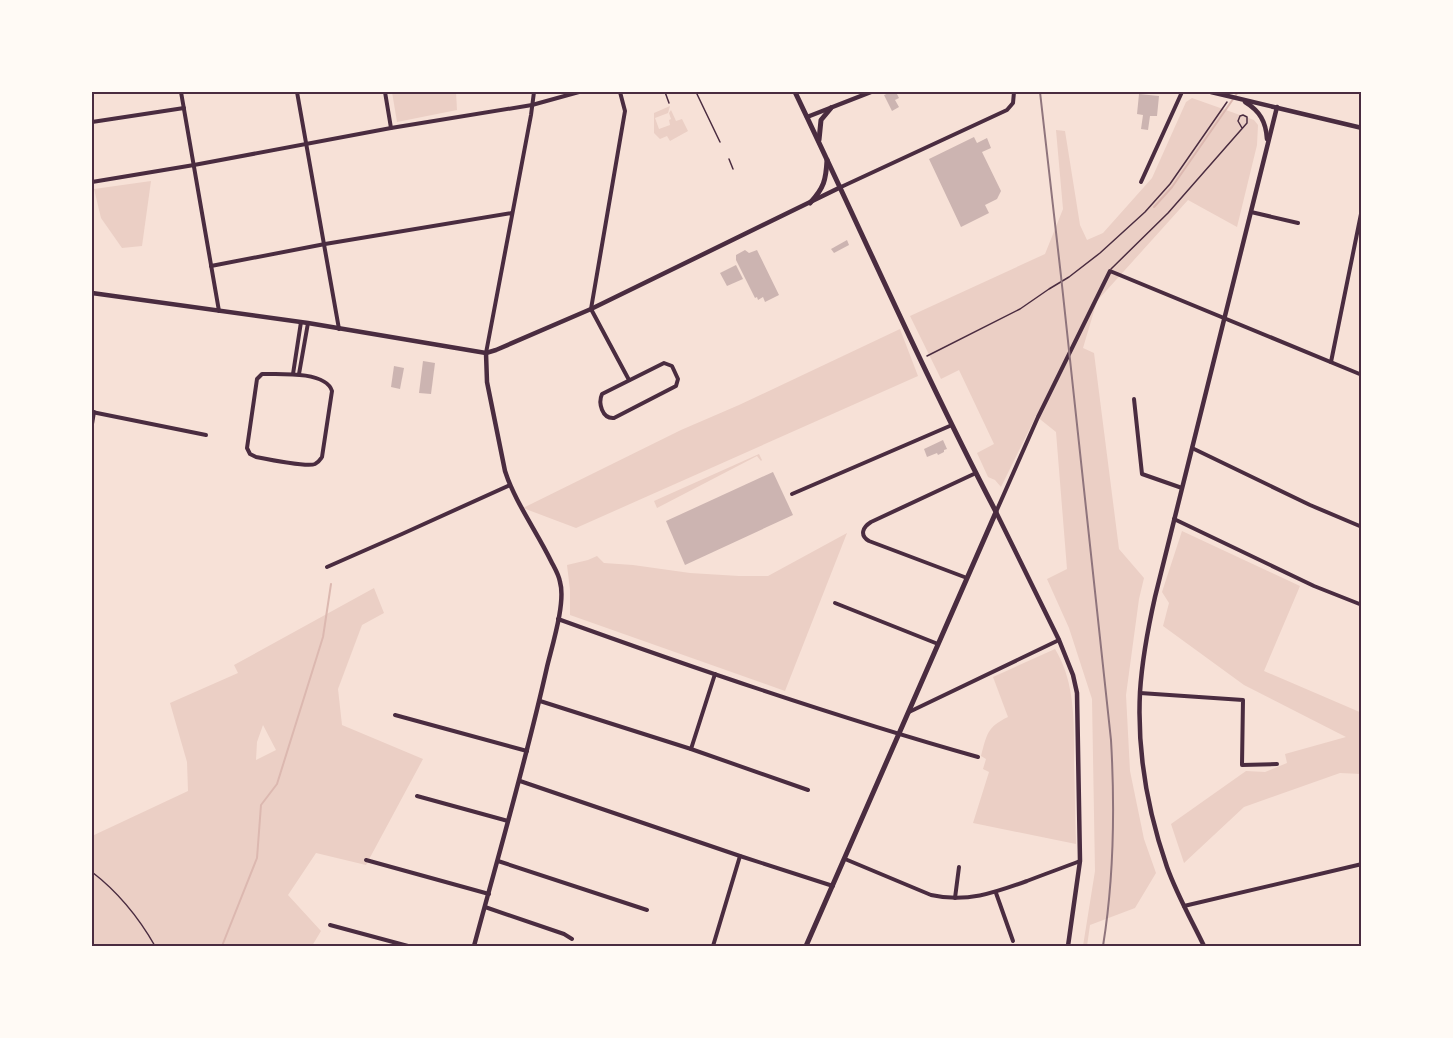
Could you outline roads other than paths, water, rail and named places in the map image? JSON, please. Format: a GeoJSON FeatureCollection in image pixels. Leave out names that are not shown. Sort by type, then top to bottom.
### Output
{"type":"FeatureCollection","features":[{"type":"Feature","properties":{"kind":"main road"},"geometry":{"type":"LineString","coordinates":[[795,92],[952,425],[996,512],[806,946]]}},
{"type":"Feature","properties":{"kind":"main road"},"geometry":{"type":"LineString","coordinates":[[819,141],[821,120],[831,108]]}},
{"type":"Feature","properties":{"kind":"main road"},"geometry":{"type":"LineString","coordinates":[[810,203],[824,182],[827,159]]}},
{"type":"Feature","properties":{"kind":"street"},"geometry":{"type":"LineString","coordinates":[[181,92],[219,311]]}},
{"type":"Feature","properties":{"kind":"street"},"geometry":{"type":"LineString","coordinates":[[297,92],[339,328]]}},
{"type":"Feature","properties":{"kind":"street"},"geometry":{"type":"LineString","coordinates":[[385,92],[391,128]]}},
{"type":"Feature","properties":{"kind":"street"},"geometry":{"type":"LineString","coordinates":[[474,946],[528,751],[562,593],[560,582],[544,546],[510,485],[505,471],[487,382],[486,353],[534,92]]}},
{"type":"Feature","properties":{"kind":"street"},"geometry":{"type":"LineString","coordinates":[[92,182],[532,105],[579,92]]}},
{"type":"Feature","properties":{"kind":"street"},"geometry":{"type":"LineString","coordinates":[[620,92],[625,111],[591,309],[629,380]]}},
{"type":"Feature","properties":{"kind":"street"},"geometry":{"type":"LineString","coordinates":[[807,117],[871,92]]}},
{"type":"Feature","properties":{"kind":"street"},"geometry":{"type":"LineString","coordinates":[[92,293],[308,323],[486,353],[591,309],[841,187],[1007,110],[1013,103],[1014,92]]}},
{"type":"Feature","properties":{"kind":"street"},"geometry":{"type":"LineString","coordinates":[[1141,182],[1182,92]]}},
{"type":"Feature","properties":{"kind":"street"},"geometry":{"type":"LineString","coordinates":[[1211,92],[1362,128]]}},
{"type":"Feature","properties":{"kind":"street"},"geometry":{"type":"LineString","coordinates":[[1240,99],[1256,110],[1261,117],[1268,144]]}},
{"type":"Feature","properties":{"kind":"street"},"geometry":{"type":"LineString","coordinates":[[1204,946],[1167,868],[1151,807],[1141,742],[1140,693],[1149,620],[1277,107]]}},
{"type":"Feature","properties":{"kind":"street"},"geometry":{"type":"LineString","coordinates":[[92,122],[184,108]]}},
{"type":"Feature","properties":{"kind":"street"},"geometry":{"type":"LineString","coordinates":[[1331,362],[1362,208]]}},
{"type":"Feature","properties":{"kind":"street"},"geometry":{"type":"LineString","coordinates":[[1251,212],[1298,223]]}},
{"type":"Feature","properties":{"kind":"street"},"geometry":{"type":"LineString","coordinates":[[211,266],[325,244],[512,213]]}},
{"type":"Feature","properties":{"kind":"street"},"geometry":{"type":"LineString","coordinates":[[1356,237],[1362,238]]}},
{"type":"Feature","properties":{"kind":"street"},"geometry":{"type":"LineString","coordinates":[[1068,946],[1080,861],[1077,693],[1059,640],[1005,526],[996,512],[1038,417],[1110,271],[1362,375]]}},
{"type":"Feature","properties":{"kind":"street"},"geometry":{"type":"LineString","coordinates":[[296,374],[301,322]]}},
{"type":"Feature","properties":{"kind":"street"},"geometry":{"type":"LineString","coordinates":[[296,374],[308,323]]}},
{"type":"Feature","properties":{"kind":"street"},"geometry":{"type":"LineString","coordinates":[[664,363],[672,366],[678,379],[676,386],[614,418],[605,416],[600,404],[602,394],[629,380],[664,363]]}},
{"type":"Feature","properties":{"kind":"street"},"geometry":{"type":"LineString","coordinates":[[262,374],[296,374],[326,383],[332,391],[322,457],[313,465],[256,457],[250,454],[247,448],[257,380],[262,374]]}},
{"type":"Feature","properties":{"kind":"street"},"geometry":{"type":"LineString","coordinates":[[1134,399],[1142,474],[1182,488]]}},
{"type":"Feature","properties":{"kind":"street"},"geometry":{"type":"LineString","coordinates":[[92,424],[93,412],[206,435]]}},
{"type":"Feature","properties":{"kind":"street"},"geometry":{"type":"LineString","coordinates":[[792,494],[952,425]]}},
{"type":"Feature","properties":{"kind":"street"},"geometry":{"type":"LineString","coordinates":[[1192,448],[1310,505],[1362,527]]}},
{"type":"Feature","properties":{"kind":"street"},"geometry":{"type":"LineString","coordinates":[[967,578],[869,541],[862,533],[868,524],[976,473]]}},
{"type":"Feature","properties":{"kind":"street"},"geometry":{"type":"LineString","coordinates":[[327,567],[510,485]]}},
{"type":"Feature","properties":{"kind":"street"},"geometry":{"type":"LineString","coordinates":[[1174,519],[1362,605]]}},
{"type":"Feature","properties":{"kind":"street"},"geometry":{"type":"LineString","coordinates":[[835,603],[939,644]]}},
{"type":"Feature","properties":{"kind":"street"},"geometry":{"type":"LineString","coordinates":[[558,619],[716,674],[899,734],[978,757]]}},
{"type":"Feature","properties":{"kind":"street"},"geometry":{"type":"LineString","coordinates":[[909,712],[1059,640]]}},
{"type":"Feature","properties":{"kind":"street"},"geometry":{"type":"LineString","coordinates":[[691,749],[716,674]]}},
{"type":"Feature","properties":{"kind":"street"},"geometry":{"type":"LineString","coordinates":[[1140,693],[1243,700],[1242,765],[1277,764]]}},
{"type":"Feature","properties":{"kind":"street"},"geometry":{"type":"LineString","coordinates":[[540,700],[808,790]]}},
{"type":"Feature","properties":{"kind":"street"},"geometry":{"type":"LineString","coordinates":[[395,714],[528,751]]}},
{"type":"Feature","properties":{"kind":"street"},"geometry":{"type":"LineString","coordinates":[[520,781],[833,886]]}},
{"type":"Feature","properties":{"kind":"street"},"geometry":{"type":"LineString","coordinates":[[417,796],[509,821]]}},
{"type":"Feature","properties":{"kind":"street"},"geometry":{"type":"LineString","coordinates":[[713,946],[740,856]]}},
{"type":"Feature","properties":{"kind":"street"},"geometry":{"type":"LineString","coordinates":[[845,859],[931,895],[945,898],[971,898],[996,893],[1080,861]]}},
{"type":"Feature","properties":{"kind":"street"},"geometry":{"type":"LineString","coordinates":[[366,860],[489,894]]}},
{"type":"Feature","properties":{"kind":"street"},"geometry":{"type":"LineString","coordinates":[[498,861],[647,910]]}},
{"type":"Feature","properties":{"kind":"street"},"geometry":{"type":"LineString","coordinates":[[1185,906],[1362,864]]}},
{"type":"Feature","properties":{"kind":"street"},"geometry":{"type":"LineString","coordinates":[[955,898],[959,867]]}},
{"type":"Feature","properties":{"kind":"street"},"geometry":{"type":"LineString","coordinates":[[996,893],[1014,941]]}},
{"type":"Feature","properties":{"kind":"street"},"geometry":{"type":"LineString","coordinates":[[485,907],[564,934],[572,939]]}},
{"type":"Feature","properties":{"kind":"street"},"geometry":{"type":"LineString","coordinates":[[330,925],[408,946]]}},
{"type":"Feature","properties":{"kind":"lane"},"geometry":{"type":"LineString","coordinates":[[696,92],[720,142]]}},
{"type":"Feature","properties":{"kind":"lane"},"geometry":{"type":"LineString","coordinates":[[1110,271],[1168,213],[1242,128]]}},
{"type":"Feature","properties":{"kind":"lane"},"geometry":{"type":"LineString","coordinates":[[729,159],[733,169]]}},
{"type":"Feature","properties":{"kind":"waterway"},"geometry":{"type":"LineString","coordinates":[[1154,207],[1172,187],[1238,92]]}},
{"type":"Feature","properties":{"kind":"waterway"},"geometry":{"type":"LineString","coordinates":[[222,946],[257,858],[261,805],[277,784],[323,637],[331,584]]}},
{"type":"Feature","properties":{"kind":"railway"},"geometry":{"type":"LineString","coordinates":[[1040,92],[1111,740],[1113,843],[1103,946]]}}]}
